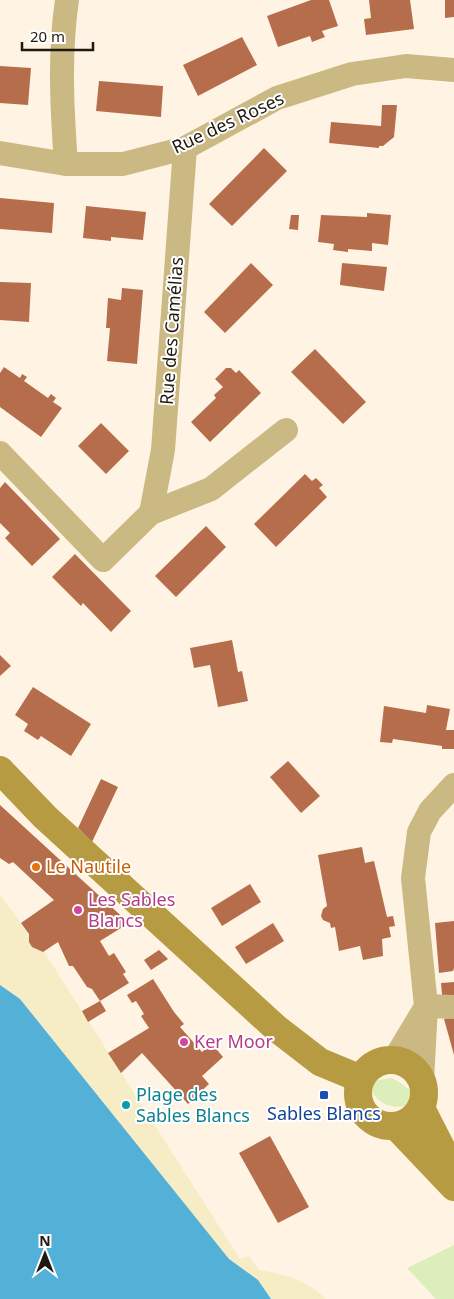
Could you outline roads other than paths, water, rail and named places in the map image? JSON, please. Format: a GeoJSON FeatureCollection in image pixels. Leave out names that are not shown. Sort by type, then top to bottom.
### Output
{"type":"FeatureCollection","features":[{"type":"Feature","properties":{"kind":"street"},"geometry":{"type":"LineString","coordinates":[[66,164],[62,109],[63,28],[67,0]]}},
{"type":"Feature","properties":{"kind":"street","name":"Rue des Roses"},"geometry":{"type":"LineString","coordinates":[[0,153],[66,164],[123,164],[185,148],[277,98],[352,74],[406,66],[454,70]]}},
{"type":"Feature","properties":{"kind":"street","name":"Rue des Camélias"},"geometry":{"type":"LineString","coordinates":[[150,513],[163,450],[185,148]]}},
{"type":"Feature","properties":{"kind":"street"},"geometry":{"type":"LineString","coordinates":[[0,453],[103,560],[150,513],[211,489],[286,430]]}},
{"type":"Feature","properties":{"kind":"street"},"geometry":{"type":"LineString","coordinates":[[0,770],[45,818],[276,1028],[320,1062],[361,1079]]}},
{"type":"Feature","properties":{"kind":"street"},"geometry":{"type":"LineString","coordinates":[[422,1080],[411,1066],[394,1060],[375,1065],[361,1079],[358,1099],[365,1113],[376,1123],[396,1126],[415,1117],[424,1099],[422,1080],[426,1006],[413,878],[419,832],[430,811],[454,785]]}},
{"type":"Feature","properties":{"kind":"street"},"geometry":{"type":"LineString","coordinates":[[394,1060],[426,1006]]}},
{"type":"Feature","properties":{"kind":"street"},"geometry":{"type":"LineString","coordinates":[[426,1006],[454,1007]]}},
{"type":"Feature","properties":{"kind":"street"},"geometry":{"type":"LineString","coordinates":[[421,1108],[454,1173]]}},
{"type":"Feature","properties":{"kind":"street"},"geometry":{"type":"LineString","coordinates":[[396,1126],[454,1187]]}},
{"type":"Feature","properties":{"kind":"water"},"geometry":{"type":"Polygon","coordinates":[[[0,985],[20,999],[229,1259],[258,1280],[271,1299],[0,1299],[0,985]]]}},
{"type":"Feature","properties":{"kind":"place","name":"Le Nautile"},"geometry":{"type":"Point","coordinates":[36,867]}},
{"type":"Feature","properties":{"kind":"place","name":"Les Sables Blancs"},"geometry":{"type":"Point","coordinates":[78,910]}},
{"type":"Feature","properties":{"kind":"place","name":"Ker Moor"},"geometry":{"type":"Point","coordinates":[184,1042]}},
{"type":"Feature","properties":{"kind":"place","name":"Sables Blancs"},"geometry":{"type":"Point","coordinates":[324,1095]}},
{"type":"Feature","properties":{"kind":"place","name":"Plage des Sables Blancs"},"geometry":{"type":"Point","coordinates":[126,1105]}}]}
